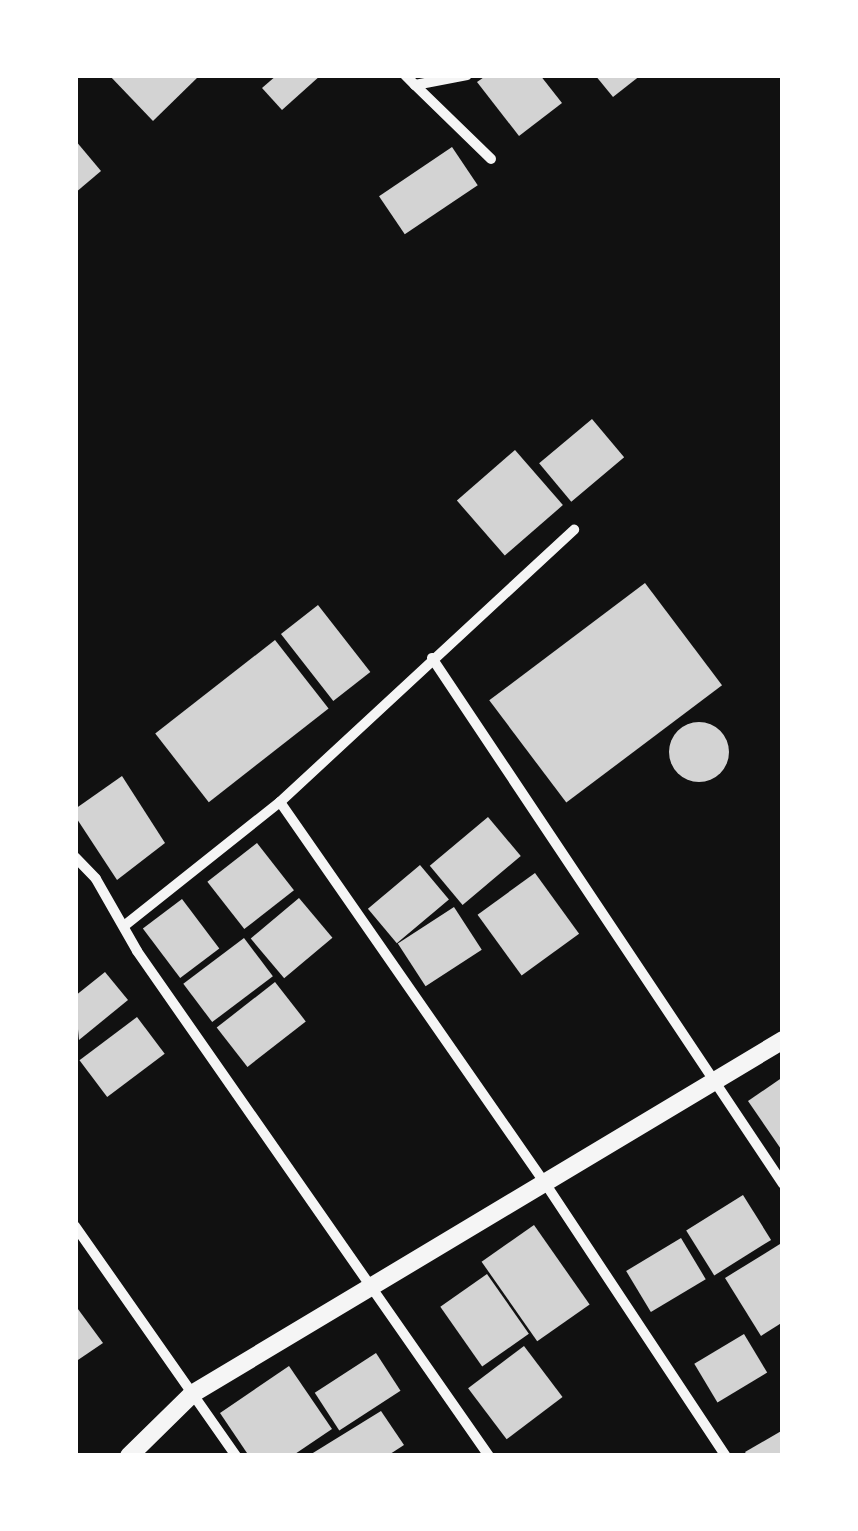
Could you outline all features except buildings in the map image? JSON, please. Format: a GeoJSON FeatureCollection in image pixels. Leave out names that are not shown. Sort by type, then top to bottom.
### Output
{"type":"FeatureCollection","features":[{"type":"Feature","properties":{"kind":"street"},"geometry":{"type":"LineString","coordinates":[[405,75],[491,159]]}},
{"type":"Feature","properties":{"kind":"street"},"geometry":{"type":"LineString","coordinates":[[416,85],[467,75]]}},
{"type":"Feature","properties":{"kind":"street"},"geometry":{"type":"LineString","coordinates":[[124,926],[280,802],[574,530]]}},
{"type":"Feature","properties":{"kind":"street"},"geometry":{"type":"LineString","coordinates":[[432,658],[783,1184]]}},
{"type":"Feature","properties":{"kind":"street"},"geometry":{"type":"LineString","coordinates":[[280,802],[544,1182],[726,1456]]}},
{"type":"Feature","properties":{"kind":"street"},"geometry":{"type":"LineString","coordinates":[[75,857],[96,879],[124,926],[489,1456]]}},
{"type":"Feature","properties":{"kind":"street"},"geometry":{"type":"LineString","coordinates":[[129,1456],[192,1394],[783,1040]]}},
{"type":"Feature","properties":{"kind":"street"},"geometry":{"type":"LineString","coordinates":[[75,1226],[236,1456]]}}]}
